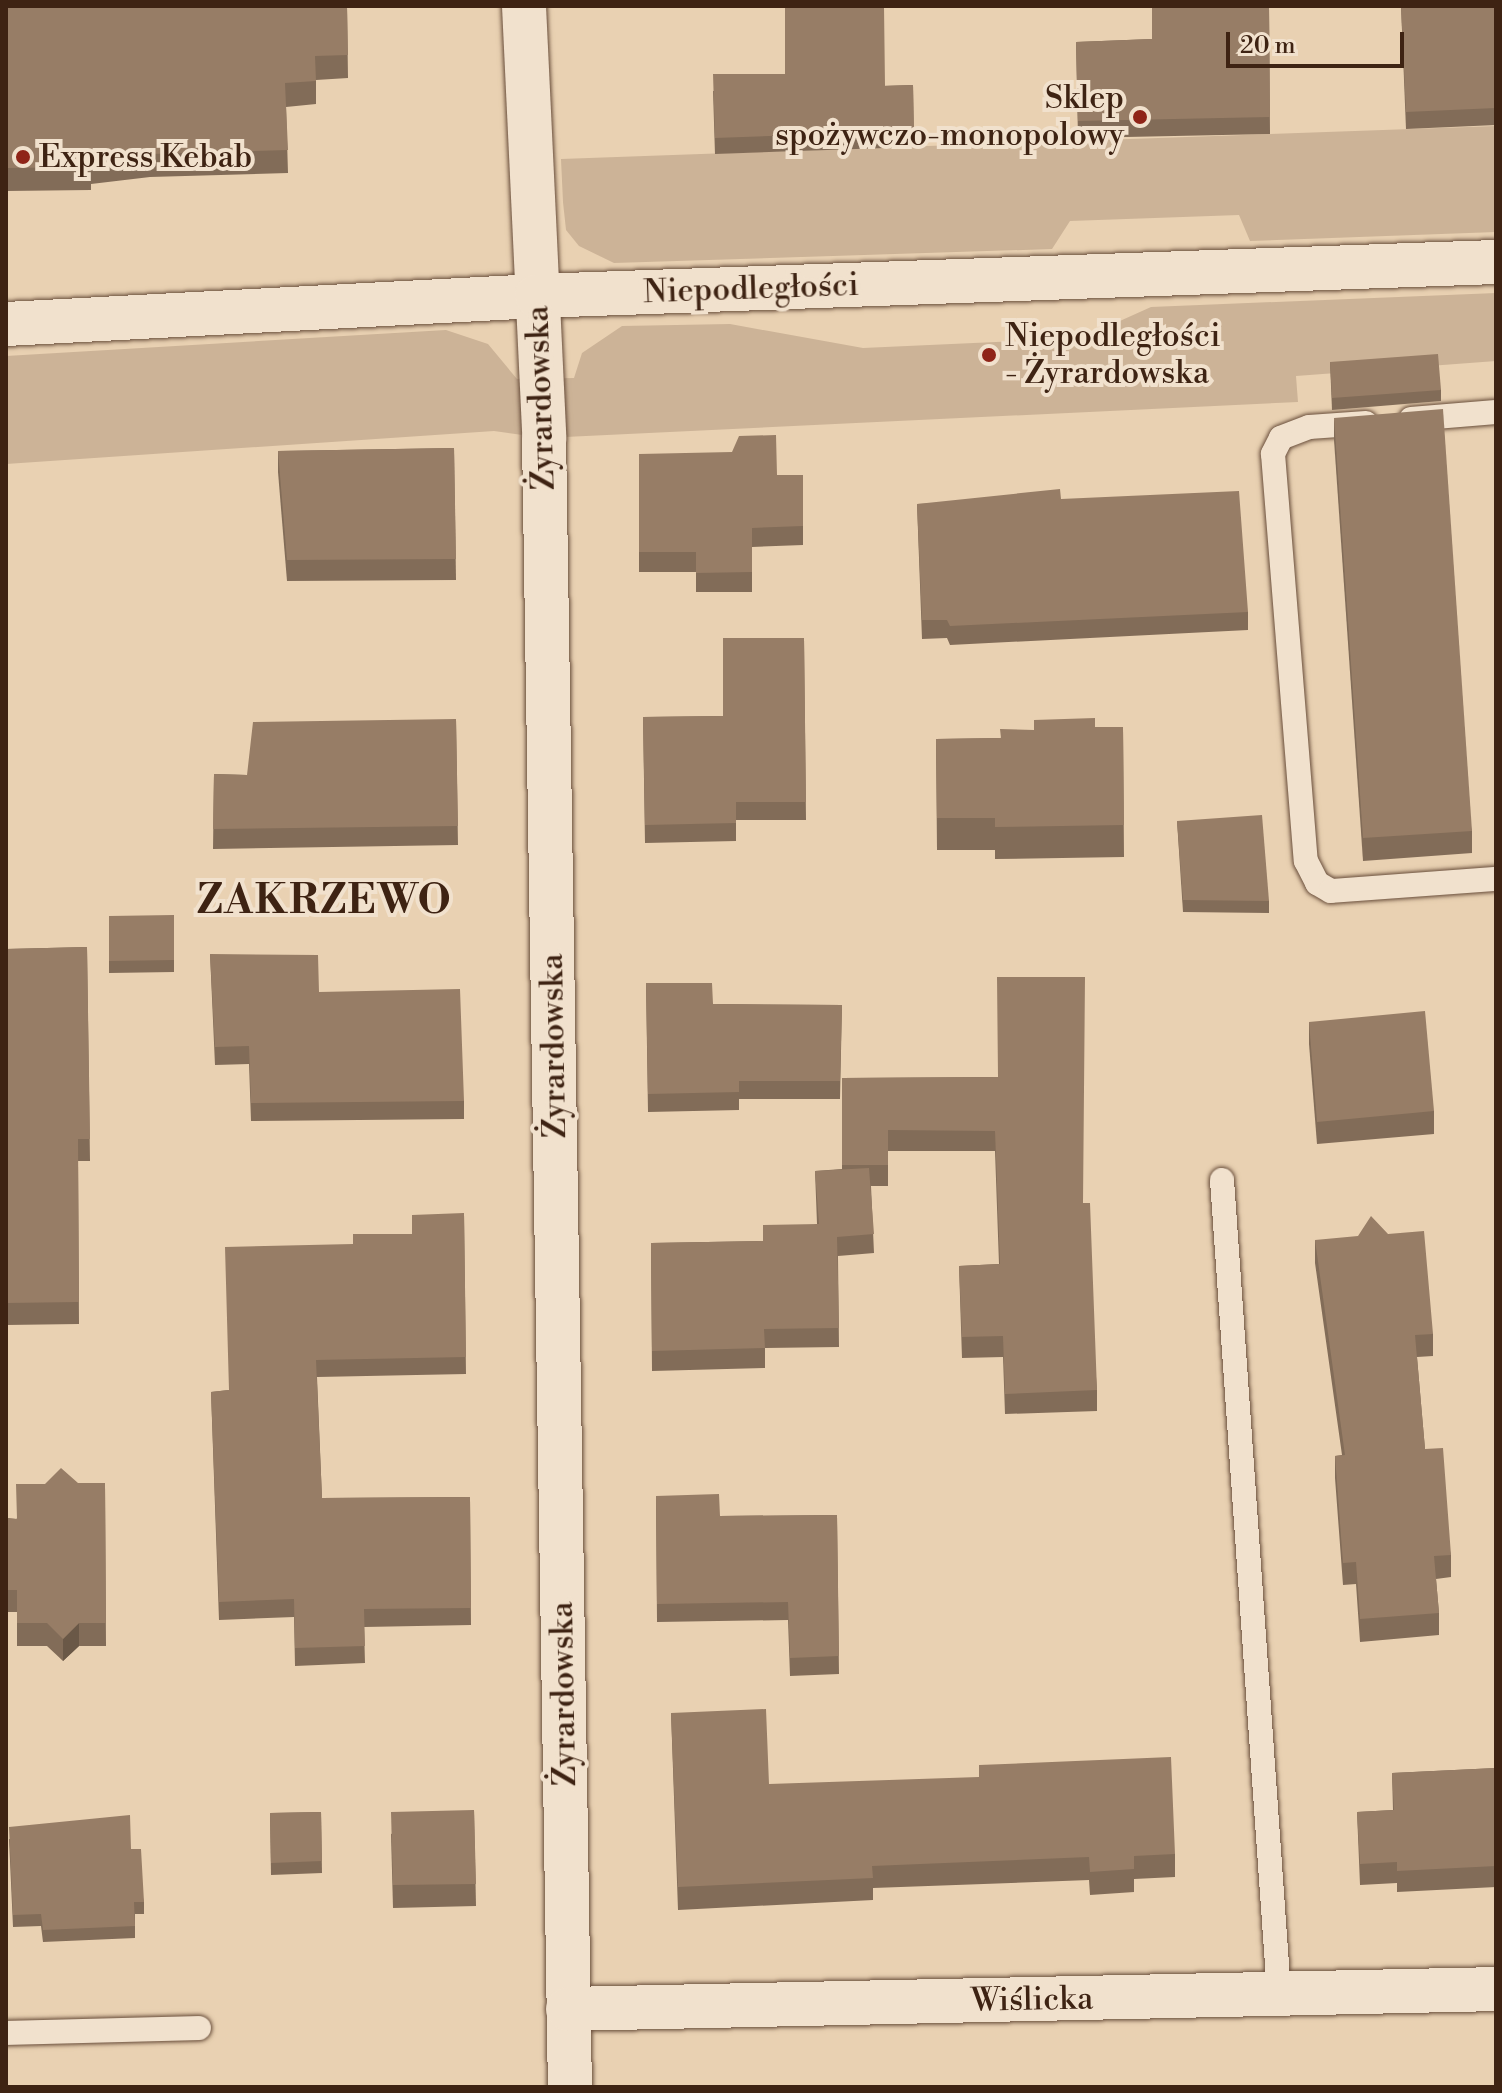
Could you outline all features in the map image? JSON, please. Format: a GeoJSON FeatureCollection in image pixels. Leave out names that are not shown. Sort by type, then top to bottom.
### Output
{"type":"FeatureCollection","features":[{"type":"Feature","properties":{"kind":"street","name":"Żyrardowska"},"geometry":{"type":"LineString","coordinates":[[524,6],[537,296],[570,2087]]}},
{"type":"Feature","properties":{"kind":"street","name":"Niepodległości"},"geometry":{"type":"LineString","coordinates":[[6,324],[537,296],[1496,262]]}},
{"type":"Feature","properties":{"kind":"street","name":"Wiślicka"},"geometry":{"type":"LineString","coordinates":[[568,2009],[1496,1989]]}},
{"type":"Feature","properties":{"kind":"lane"},"geometry":{"type":"LineString","coordinates":[[1496,412],[1309,427],[1281,438],[1273,454],[1306,861],[1317,883],[1331,891],[1496,879]]}},
{"type":"Feature","properties":{"kind":"lane"},"geometry":{"type":"LineString","coordinates":[[1222,1180],[1279,1994]]}},
{"type":"Feature","properties":{"kind":"lane"},"geometry":{"type":"LineString","coordinates":[[6,2033],[199,2028]]}},
{"type":"Feature","properties":{"kind":"shaded area"},"geometry":{"type":"Polygon","coordinates":[[[1496,126],[1496,232],[1250,241],[1239,215],[1070,221],[1052,249],[614,263],[579,246],[566,230],[563,202],[561,159],[1496,126]]]}},
{"type":"Feature","properties":{"kind":"shaded area"},"geometry":{"type":"Polygon","coordinates":[[[1496,293],[1496,361],[1296,376],[1298,402],[544,438],[494,431],[6,464],[6,356],[446,330],[488,344],[517,379],[574,378],[582,353],[622,326],[730,324],[863,348],[1082,338],[1151,307],[1496,293]]]}},
{"type":"Feature","properties":{"kind":"building"},"geometry":{"type":"Polygon","coordinates":[[[6,6],[347,6],[348,55],[315,56],[316,81],[285,83],[288,150],[150,154],[91,161],[91,167],[6,168],[6,6]]]}},
{"type":"Feature","properties":{"kind":"building"},"geometry":{"type":"Polygon","coordinates":[[[785,6],[884,6],[885,86],[913,85],[914,131],[715,138],[713,74],[785,74],[785,6]]]}},
{"type":"Feature","properties":{"kind":"building"},"geometry":{"type":"Polygon","coordinates":[[[1152,6],[1269,6],[1270,117],[1078,121],[1076,42],[1152,39],[1152,6]]]}},
{"type":"Feature","properties":{"kind":"building"},"geometry":{"type":"Polygon","coordinates":[[[1401,6],[1496,6],[1496,108],[1406,112],[1401,6]]]}},
{"type":"Feature","properties":{"kind":"building"},"geometry":{"type":"Polygon","coordinates":[[[1438,354],[1441,390],[1332,398],[1330,362],[1438,354]]]}},
{"type":"Feature","properties":{"kind":"building"},"geometry":{"type":"Polygon","coordinates":[[[1443,409],[1472,831],[1363,838],[1334,418],[1443,409]]]}},
{"type":"Feature","properties":{"kind":"building"},"geometry":{"type":"Polygon","coordinates":[[[776,435],[777,475],[803,475],[803,526],[752,528],[752,572],[696,573],[696,552],[639,552],[639,454],[732,452],[739,436],[776,435]]]}},
{"type":"Feature","properties":{"kind":"building"},"geometry":{"type":"Polygon","coordinates":[[[454,448],[456,559],[287,560],[278,451],[454,448]]]}},
{"type":"Feature","properties":{"kind":"building"},"geometry":{"type":"Polygon","coordinates":[[[1060,489],[1061,499],[1239,491],[1248,612],[950,626],[947,620],[922,620],[917,504],[1060,489]]]}},
{"type":"Feature","properties":{"kind":"building"},"geometry":{"type":"Polygon","coordinates":[[[723,638],[804,638],[806,802],[736,802],[736,823],[645,825],[643,717],[723,716],[723,638]]]}},
{"type":"Feature","properties":{"kind":"building"},"geometry":{"type":"Polygon","coordinates":[[[1095,718],[1095,727],[1123,727],[1124,825],[995,827],[995,818],[937,818],[936,739],[1001,738],[1000,729],[1034,730],[1034,720],[1095,718]]]}},
{"type":"Feature","properties":{"kind":"building"},"geometry":{"type":"Polygon","coordinates":[[[456,719],[458,826],[213,829],[214,774],[247,775],[253,722],[456,719]]]}},
{"type":"Feature","properties":{"kind":"building"},"geometry":{"type":"Polygon","coordinates":[[[1262,815],[1269,901],[1183,900],[1177,821],[1262,815]]]}},
{"type":"Feature","properties":{"kind":"building"},"geometry":{"type":"Polygon","coordinates":[[[174,915],[174,960],[109,961],[109,916],[174,915]]]}},
{"type":"Feature","properties":{"kind":"building"},"geometry":{"type":"Polygon","coordinates":[[[87,947],[90,1139],[78,1139],[79,1302],[6,1303],[6,949],[87,947]]]}},
{"type":"Feature","properties":{"kind":"building"},"geometry":{"type":"Polygon","coordinates":[[[210,954],[318,955],[319,992],[460,989],[464,1101],[251,1103],[249,1046],[215,1047],[210,954]]]}},
{"type":"Feature","properties":{"kind":"building"},"geometry":{"type":"Polygon","coordinates":[[[997,977],[1085,977],[1083,1203],[1090,1203],[1097,1390],[1005,1394],[1003,1336],[962,1337],[959,1266],[1000,1264],[995,1131],[888,1130],[888,1165],[842,1165],[842,1078],[998,1077],[997,977]]]}},
{"type":"Feature","properties":{"kind":"building"},"geometry":{"type":"Polygon","coordinates":[[[646,983],[712,983],[713,1004],[842,1005],[840,1081],[739,1081],[739,1092],[648,1094],[646,983]]]}},
{"type":"Feature","properties":{"kind":"building"},"geometry":{"type":"Polygon","coordinates":[[[1425,1011],[1434,1111],[1317,1122],[1309,1022],[1425,1011]]]}},
{"type":"Feature","properties":{"kind":"building"},"geometry":{"type":"Polygon","coordinates":[[[869,1168],[874,1234],[837,1237],[839,1328],[764,1329],[765,1348],[652,1351],[651,1243],[763,1241],[763,1225],[819,1224],[815,1171],[869,1168]]]}},
{"type":"Feature","properties":{"kind":"building"},"geometry":{"type":"Polygon","coordinates":[[[464,1213],[466,1357],[316,1360],[322,1498],[470,1497],[471,1608],[364,1609],[365,1646],[295,1648],[294,1599],[219,1602],[211,1392],[229,1390],[225,1247],[353,1244],[353,1234],[412,1234],[412,1215],[464,1213]]]}},
{"type":"Feature","properties":{"kind":"building"},"geometry":{"type":"Polygon","coordinates":[[[1371,1216],[1388,1234],[1424,1231],[1433,1334],[1415,1335],[1425,1449],[1443,1448],[1451,1555],[1434,1556],[1439,1613],[1360,1619],[1356,1562],[1343,1563],[1335,1456],[1345,1455],[1315,1240],[1358,1236],[1371,1216]]]}},
{"type":"Feature","properties":{"kind":"building"},"geometry":{"type":"Polygon","coordinates":[[[61,1468],[78,1483],[105,1483],[106,1623],[79,1623],[63,1639],[47,1623],[17,1623],[17,1590],[6,1590],[6,1518],[17,1519],[16,1484],[45,1484],[61,1468]]]}},
{"type":"Feature","properties":{"kind":"building"},"geometry":{"type":"Polygon","coordinates":[[[719,1494],[720,1516],[837,1515],[839,1656],[790,1658],[788,1602],[657,1604],[656,1496],[719,1494]]]}},
{"type":"Feature","properties":{"kind":"building"},"geometry":{"type":"Polygon","coordinates":[[[766,1709],[769,1784],[979,1777],[979,1765],[1171,1757],[1175,1854],[1134,1856],[1134,1869],[1090,1872],[1089,1857],[872,1866],[873,1878],[678,1887],[671,1713],[766,1709]]]}},
{"type":"Feature","properties":{"kind":"building"},"geometry":{"type":"Polygon","coordinates":[[[1496,1768],[1496,1866],[1397,1871],[1397,1862],[1360,1864],[1357,1812],[1394,1810],[1392,1773],[1496,1768]]]}},
{"type":"Feature","properties":{"kind":"building"},"geometry":{"type":"Polygon","coordinates":[[[474,1810],[476,1884],[393,1885],[391,1812],[474,1810]]]}},
{"type":"Feature","properties":{"kind":"building"},"geometry":{"type":"Polygon","coordinates":[[[321,1812],[322,1861],[271,1863],[270,1813],[321,1812]]]}},
{"type":"Feature","properties":{"kind":"building"},"geometry":{"type":"Polygon","coordinates":[[[130,1815],[131,1849],[141,1849],[144,1902],[134,1902],[135,1926],[43,1930],[41,1914],[13,1915],[9,1827],[130,1815]]]}},
{"type":"Feature","properties":{"kind":"place","name":"Sklep spożywczo-monopolowy"},"geometry":{"type":"Point","coordinates":[1140,117]}},
{"type":"Feature","properties":{"kind":"place","name":"Express Kebab"},"geometry":{"type":"Point","coordinates":[23,157]}},
{"type":"Feature","properties":{"kind":"place","name":"Niepodległości - Żyrardowska"},"geometry":{"type":"Point","coordinates":[989,355]}},
{"type":"Feature","properties":{"kind":"district","name":"ZAKRZEWO"},"geometry":{"type":"Point","coordinates":[325,901]}}]}
